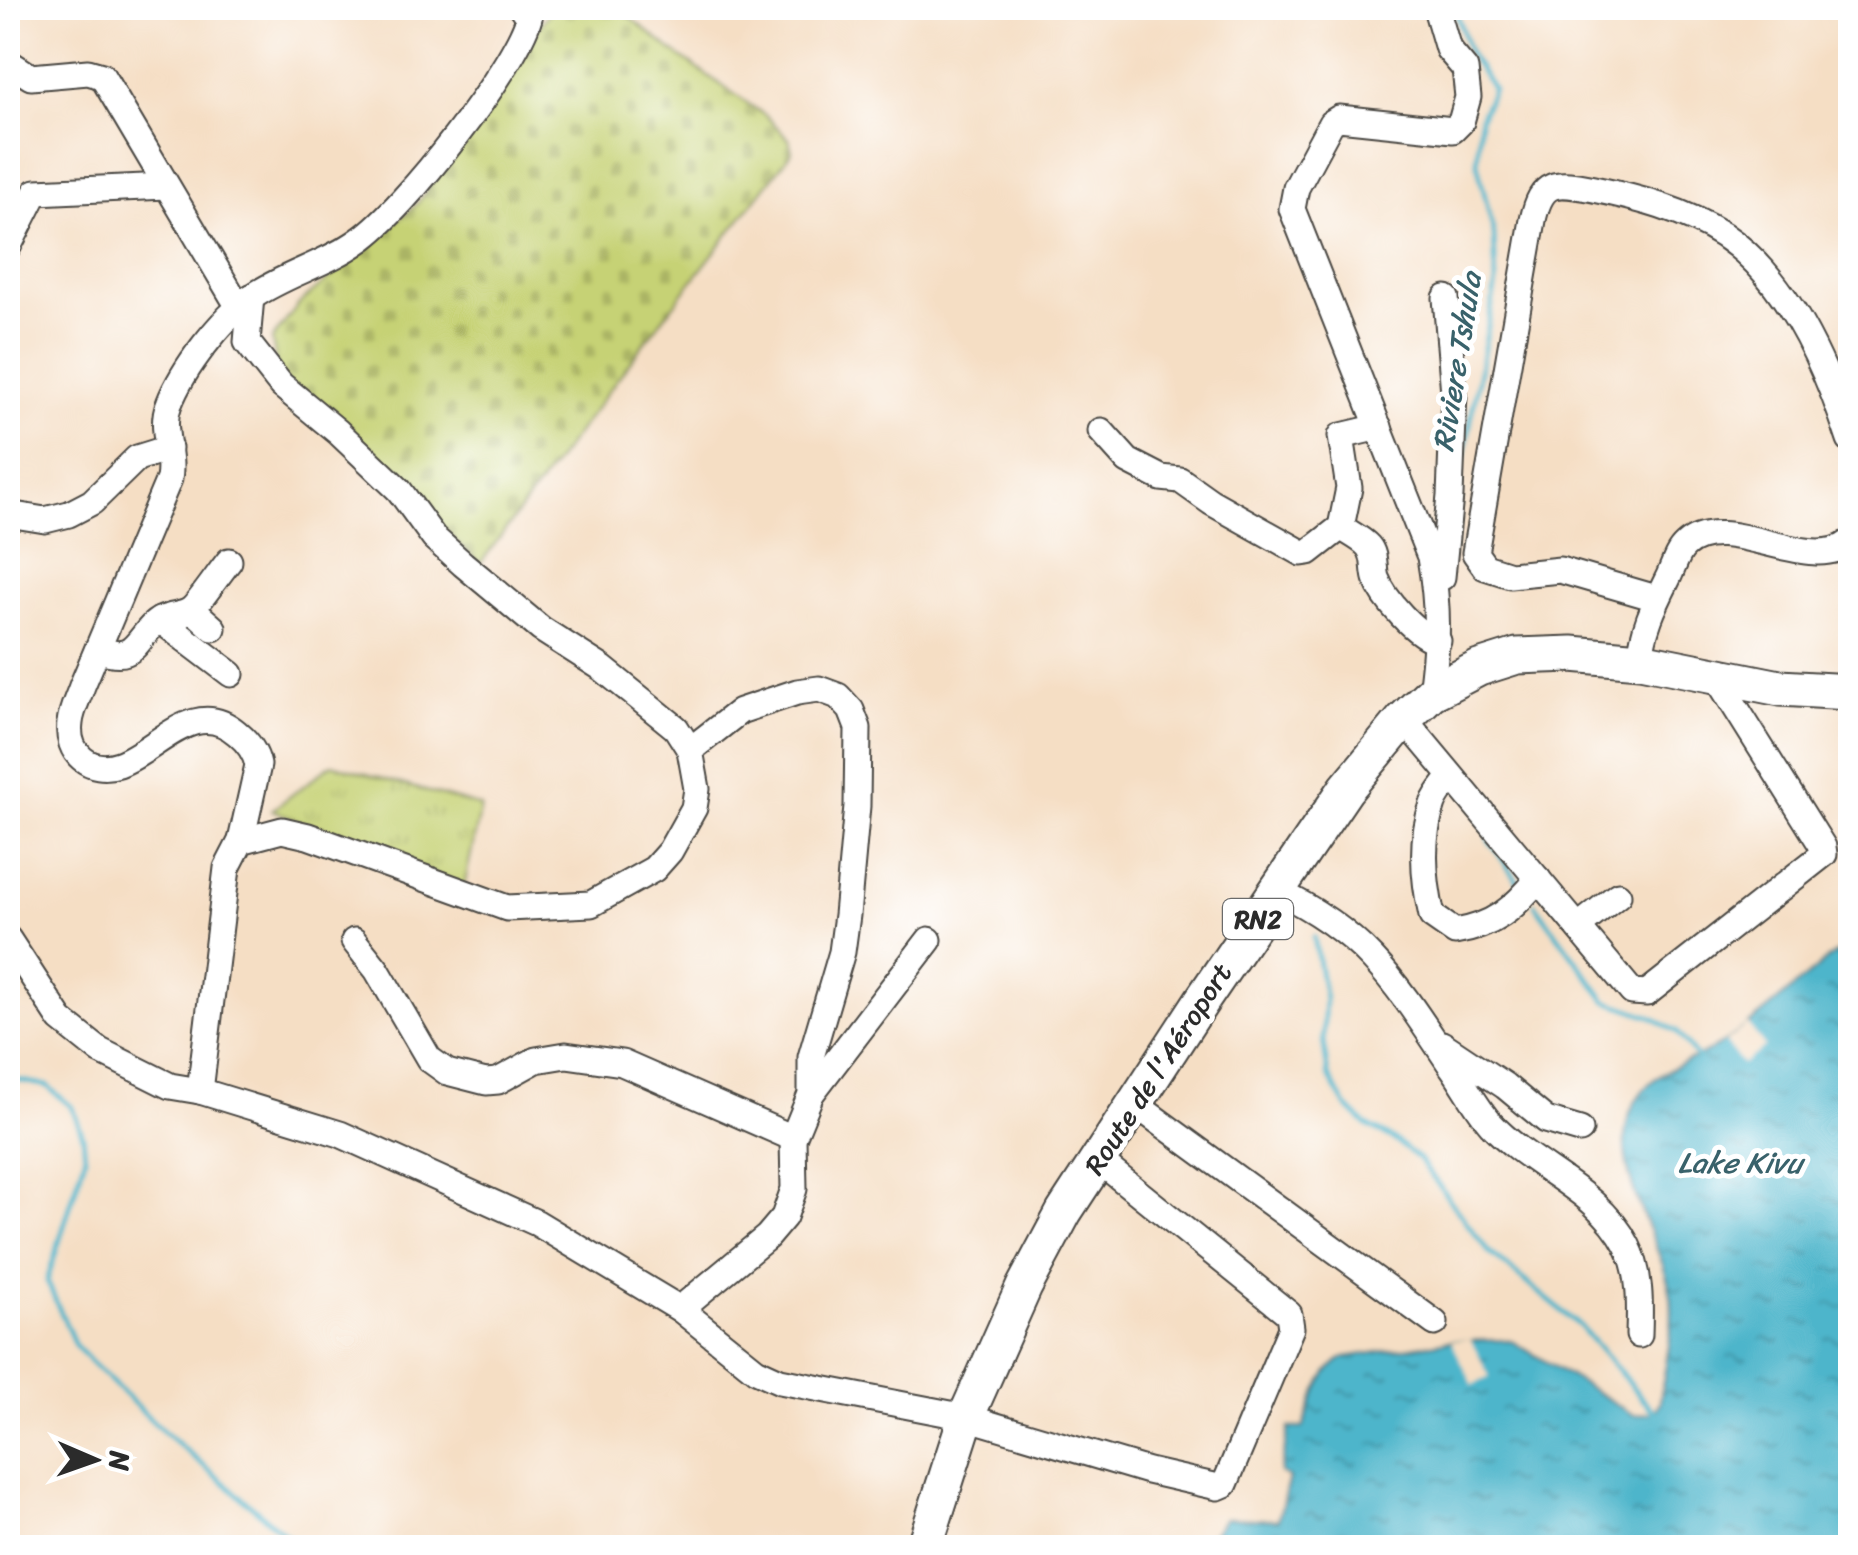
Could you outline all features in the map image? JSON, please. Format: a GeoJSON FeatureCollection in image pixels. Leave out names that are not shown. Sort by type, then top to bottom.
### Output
{"type":"FeatureCollection","features":[{"type":"Feature","properties":{"kind":"highway","name":"Route de l'Aéroport"},"geometry":{"type":"LineString","coordinates":[[924,1548],[966,1418],[1024,1287],[1064,1212],[1346,789],[1430,694],[1479,668],[1517,656],[1572,654],[1640,660],[1780,688],[1850,692]]}},
{"type":"Feature","properties":{"kind":"street"},"geometry":{"type":"LineString","coordinates":[[200,1091],[228,868],[241,842],[258,765],[255,753],[220,722],[205,718],[188,722],[144,752],[106,767],[89,764],[76,755],[70,740],[70,721],[169,478],[172,464],[167,407],[192,363],[214,333],[246,303],[360,240],[385,219],[480,102],[523,37],[529,18],[522,8]]}},
{"type":"Feature","properties":{"kind":"street"},"geometry":{"type":"LineString","coordinates":[[1436,8],[1448,49],[1466,69],[1468,96],[1461,122],[1452,130],[1339,118],[1331,122],[1296,188],[1292,209],[1430,557],[1438,606]]}},
{"type":"Feature","properties":{"kind":"street"},"geometry":{"type":"LineString","coordinates":[[8,62],[32,77],[88,72],[102,76],[166,186],[246,303],[247,342],[281,385],[399,490],[434,538],[463,564],[541,629],[602,668],[676,728],[690,750],[697,789],[694,808],[670,851],[654,869],[592,904],[507,908],[282,830],[241,842]]}},
{"type":"Feature","properties":{"kind":"street"},"geometry":{"type":"LineString","coordinates":[[1656,598],[1560,570],[1510,574],[1485,567],[1475,552],[1533,220],[1539,195],[1550,186],[1570,184],[1650,202],[1692,218],[1725,237],[1776,288],[1796,319],[1850,440]]}},
{"type":"Feature","properties":{"kind":"street"},"geometry":{"type":"LineString","coordinates":[[8,247],[36,192],[166,186]]}},
{"type":"Feature","properties":{"kind":"street"},"geometry":{"type":"LineString","coordinates":[[1430,694],[1450,496],[1454,394],[1446,298]]}},
{"type":"Feature","properties":{"kind":"street"},"geometry":{"type":"LineString","coordinates":[[1101,431],[1128,461],[1161,478],[1180,480],[1302,553],[1309,552],[1341,527],[1349,488],[1342,436],[1378,427]]}},
{"type":"Feature","properties":{"kind":"street"},"geometry":{"type":"LineString","coordinates":[[8,514],[45,520],[69,514],[92,502],[137,458],[169,448]]}},
{"type":"Feature","properties":{"kind":"street"},"geometry":{"type":"LineString","coordinates":[[1341,527],[1368,546],[1376,578],[1401,614],[1427,638],[1438,641]]}},
{"type":"Feature","properties":{"kind":"street"},"geometry":{"type":"LineString","coordinates":[[1640,660],[1642,631],[1685,546],[1698,539],[1723,536],[1824,554],[1840,551],[1850,542]]}},
{"type":"Feature","properties":{"kind":"street"},"geometry":{"type":"LineString","coordinates":[[98,650],[130,652],[160,620],[192,609],[229,560]]}},
{"type":"Feature","properties":{"kind":"street"},"geometry":{"type":"LineString","coordinates":[[192,609],[214,628]]}},
{"type":"Feature","properties":{"kind":"street"},"geometry":{"type":"LineString","coordinates":[[160,620],[231,674]]}},
{"type":"Feature","properties":{"kind":"street"},"geometry":{"type":"LineString","coordinates":[[1404,719],[1632,992],[1647,993],[1822,858],[1823,847],[1714,674]]}},
{"type":"Feature","properties":{"kind":"street"},"geometry":{"type":"LineString","coordinates":[[690,750],[740,711],[797,692],[820,690],[838,696],[851,710],[858,728],[857,806],[847,915],[842,952],[811,1057],[811,1094]]}},
{"type":"Feature","properties":{"kind":"street"},"geometry":{"type":"LineString","coordinates":[[1451,777],[1433,803],[1425,850],[1425,887],[1432,916],[1455,932],[1482,928],[1505,913],[1538,879]]}},
{"type":"Feature","properties":{"kind":"street"},"geometry":{"type":"LineString","coordinates":[[1277,891],[1334,921],[1360,943],[1379,962],[1489,1122],[1610,1217],[1628,1247],[1637,1278],[1639,1335]]}},
{"type":"Feature","properties":{"kind":"street"},"geometry":{"type":"LineString","coordinates":[[1579,926],[1618,894]]}},
{"type":"Feature","properties":{"kind":"street"},"geometry":{"type":"LineString","coordinates":[[8,939],[61,1020],[77,1036],[136,1072],[170,1086],[200,1091],[340,1134],[522,1216],[568,1239],[680,1309],[756,1370],[780,1381],[966,1418],[1148,1471],[1218,1487],[1226,1484],[1291,1328],[1289,1314],[1098,1160]]}},
{"type":"Feature","properties":{"kind":"street"},"geometry":{"type":"LineString","coordinates":[[680,1309],[767,1237],[784,1216],[794,1189],[794,1138],[811,1094],[929,940]]}},
{"type":"Feature","properties":{"kind":"street"},"geometry":{"type":"LineString","coordinates":[[354,941],[377,970],[428,1059],[446,1072],[486,1082],[498,1080],[536,1060],[592,1057],[622,1063],[794,1138]]}},
{"type":"Feature","properties":{"kind":"street"},"geometry":{"type":"LineString","coordinates":[[1433,1038],[1505,1086],[1546,1120],[1580,1130]]}},
{"type":"Feature","properties":{"kind":"street"},"geometry":{"type":"LineString","coordinates":[[1135,1104],[1436,1323]]}},
{"type":"Feature","properties":{"kind":"green space"},"geometry":{"type":"Polygon","coordinates":[[[552,8],[618,8],[766,116],[789,139],[792,152],[480,564],[278,375],[272,339],[299,304],[417,204],[552,8]]]}},
{"type":"Feature","properties":{"kind":"green space"},"geometry":{"type":"Polygon","coordinates":[[[332,764],[481,807],[464,887],[272,810],[332,764]]]}},
{"type":"Feature","properties":{"kind":"water","name":"Lake Kivu"},"geometry":{"type":"Polygon","coordinates":[[[1850,948],[1850,1547],[1200,1548],[1225,1518],[1278,1520],[1289,1478],[1280,1473],[1289,1428],[1303,1428],[1324,1378],[1346,1357],[1451,1341],[1510,1340],[1634,1415],[1654,1412],[1660,1402],[1672,1322],[1671,1296],[1627,1163],[1625,1136],[1631,1110],[1655,1079],[1726,1041],[1834,954],[1850,948]]]}},
{"type":"Feature","properties":{"kind":"pier"},"geometry":{"type":"Polygon","coordinates":[[[1748,1024],[1765,1047],[1742,1064],[1725,1042],[1748,1024]]]}},
{"type":"Feature","properties":{"kind":"pier"},"geometry":{"type":"Polygon","coordinates":[[[1470,1339],[1490,1377],[1473,1385],[1451,1341],[1470,1339]]]}},
{"type":"Feature","properties":{"kind":"waterway","name":"Riviere Tshula"},"geometry":{"type":"LineString","coordinates":[[1455,8],[1469,53],[1493,89],[1480,118],[1477,163],[1494,234],[1496,283],[1464,457]]}},
{"type":"Feature","properties":{"kind":"waterway"},"geometry":{"type":"LineString","coordinates":[[1488,838],[1518,882]]}},
{"type":"Feature","properties":{"kind":"waterway"},"geometry":{"type":"LineString","coordinates":[[1535,904],[1606,1001],[1650,1016],[1677,1032],[1698,1058]]}},
{"type":"Feature","properties":{"kind":"waterway"},"geometry":{"type":"LineString","coordinates":[[1314,937],[1325,999],[1323,1039],[1328,1075],[1346,1106],[1365,1124],[1419,1159],[1488,1251],[1580,1326],[1654,1412]]}},
{"type":"Feature","properties":{"kind":"waterway"},"geometry":{"type":"LineString","coordinates":[[8,1078],[47,1086],[72,1107],[83,1136],[85,1158],[47,1281],[75,1345],[163,1431],[301,1548]]}}]}
